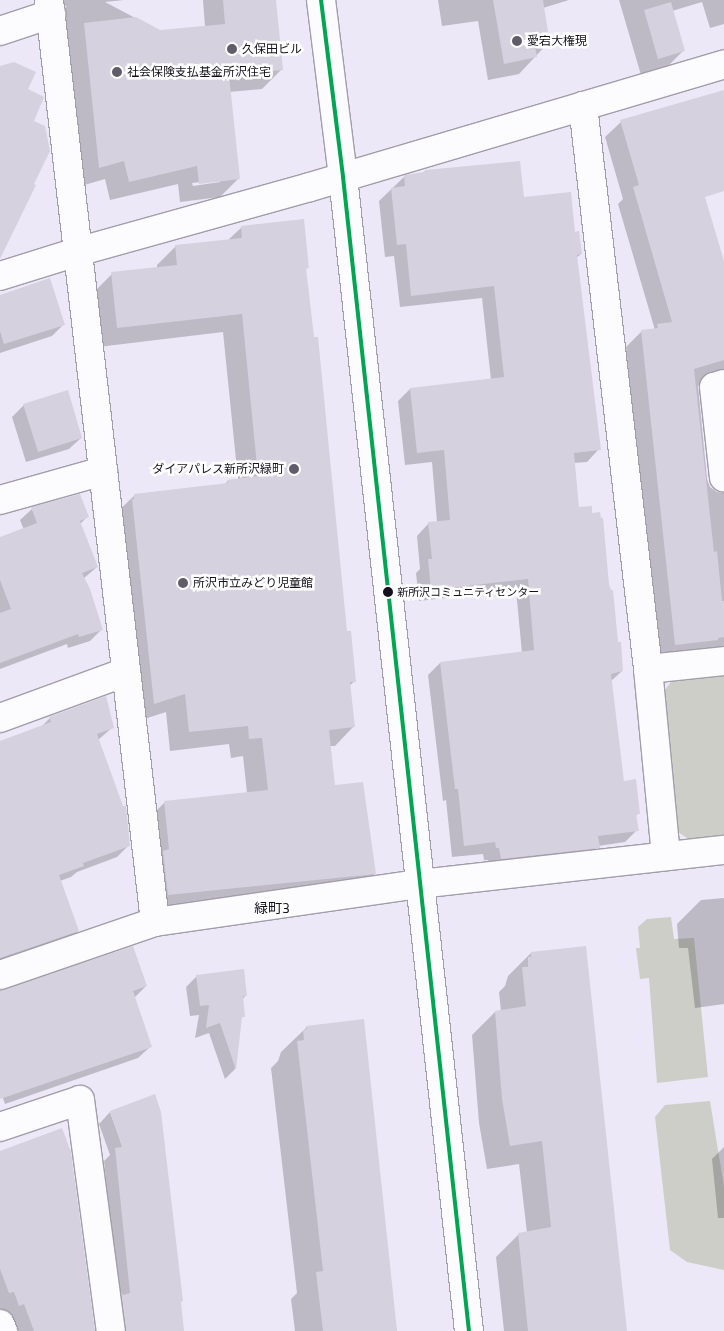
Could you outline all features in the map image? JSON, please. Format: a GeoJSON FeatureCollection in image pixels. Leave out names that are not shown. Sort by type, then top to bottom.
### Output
{"type":"FeatureCollection","features":[{"type":"Feature","properties":{"kind":"street"},"geometry":{"type":"LineString","coordinates":[[321,0],[343,177],[469,1331]]}},
{"type":"Feature","properties":{"kind":"street"},"geometry":{"type":"LineString","coordinates":[[0,31],[50,7],[126,672],[159,925]]}},
{"type":"Feature","properties":{"kind":"street"},"geometry":{"type":"LineString","coordinates":[[0,276],[724,64]]}},
{"type":"Feature","properties":{"kind":"street"},"geometry":{"type":"LineString","coordinates":[[583,106],[648,669],[666,856]]}},
{"type":"Feature","properties":{"kind":"street"},"geometry":{"type":"LineString","coordinates":[[724,384],[714,387],[724,478]]}},
{"type":"Feature","properties":{"kind":"street"},"geometry":{"type":"LineString","coordinates":[[0,500],[103,472]]}},
{"type":"Feature","properties":{"kind":"street"},"geometry":{"type":"LineString","coordinates":[[648,669],[724,661]]}},
{"type":"Feature","properties":{"kind":"street"},"geometry":{"type":"LineString","coordinates":[[0,718],[126,672]]}},
{"type":"Feature","properties":{"kind":"street"},"geometry":{"type":"LineString","coordinates":[[0,975],[159,925],[419,884],[724,850]]}},
{"type":"Feature","properties":{"kind":"street"},"geometry":{"type":"LineString","coordinates":[[0,1127],[80,1100],[111,1331]]}},
{"type":"Feature","properties":{"kind":"street"},"geometry":{"type":"LineString","coordinates":[[0,1324],[3,1331]]}},
{"type":"Feature","properties":{"kind":"shaded area"},"geometry":{"type":"Polygon","coordinates":[[[724,676],[724,836],[690,840],[678,832],[663,692],[671,682],[724,676]]]}},
{"type":"Feature","properties":{"kind":"shaded area"},"geometry":{"type":"Polygon","coordinates":[[[671,917],[674,939],[694,938],[708,1077],[657,1083],[649,978],[640,979],[636,948],[640,948],[638,927],[647,919],[671,917]]]}},
{"type":"Feature","properties":{"kind":"shaded area"},"geometry":{"type":"Polygon","coordinates":[[[710,1101],[724,1187],[724,1270],[687,1262],[670,1250],[655,1117],[665,1105],[710,1101]]]}},
{"type":"Feature","properties":{"kind":"building"},"geometry":{"type":"Polygon","coordinates":[[[223,0],[276,0],[283,70],[229,75],[240,179],[199,184],[197,166],[129,182],[124,161],[99,168],[84,23],[136,17],[160,30],[225,24],[223,0]]]}},
{"type":"Feature","properties":{"kind":"building"},"geometry":{"type":"Polygon","coordinates":[[[493,0],[543,0],[550,44],[535,46],[537,57],[504,64],[493,0]]]}},
{"type":"Feature","properties":{"kind":"building"},"geometry":{"type":"Polygon","coordinates":[[[671,2],[685,51],[658,59],[644,10],[671,2]]]}},
{"type":"Feature","properties":{"kind":"building"},"geometry":{"type":"Polygon","coordinates":[[[14,62],[36,72],[28,89],[44,97],[34,121],[45,126],[50,151],[34,184],[36,185],[0,259],[0,66],[14,62]]]}},
{"type":"Feature","properties":{"kind":"building"},"geometry":{"type":"Polygon","coordinates":[[[724,90],[724,191],[705,197],[724,261],[724,360],[694,369],[714,552],[717,551],[722,601],[724,601],[724,637],[718,638],[718,640],[675,645],[641,330],[658,328],[657,324],[672,322],[633,187],[639,185],[620,120],[724,90]]]}},
{"type":"Feature","properties":{"kind":"building"},"geometry":{"type":"Polygon","coordinates":[[[520,161],[524,197],[571,192],[575,232],[579,231],[582,254],[577,255],[601,450],[574,453],[579,507],[592,506],[592,513],[600,512],[601,518],[603,518],[609,584],[611,590],[613,590],[618,642],[621,642],[623,671],[611,674],[624,781],[636,779],[640,814],[636,814],[639,831],[598,836],[600,848],[501,859],[499,848],[496,848],[495,842],[464,846],[458,789],[455,789],[440,662],[534,650],[528,579],[431,590],[428,559],[432,559],[428,522],[450,520],[444,450],[417,453],[410,388],[504,377],[494,286],[411,296],[406,244],[397,245],[391,188],[405,186],[404,175],[425,172],[425,170],[520,161]]]}},
{"type":"Feature","properties":{"kind":"building"},"geometry":{"type":"Polygon","coordinates":[[[304,219],[309,268],[306,268],[314,337],[318,337],[347,631],[351,631],[356,682],[350,682],[355,727],[329,730],[335,785],[363,782],[376,874],[168,895],[163,851],[169,849],[164,801],[268,790],[262,738],[249,739],[248,726],[189,732],[185,694],[154,704],[132,499],[134,499],[134,494],[228,483],[227,480],[258,476],[242,314],[117,328],[111,272],[177,265],[175,245],[242,238],[241,226],[304,219]]]}},
{"type":"Feature","properties":{"kind":"building"},"geometry":{"type":"Polygon","coordinates":[[[50,278],[65,325],[4,344],[0,331],[0,295],[50,278]]]}},
{"type":"Feature","properties":{"kind":"building"},"geometry":{"type":"Polygon","coordinates":[[[68,390],[82,438],[38,452],[23,404],[68,390]]]}},
{"type":"Feature","properties":{"kind":"building"},"geometry":{"type":"Polygon","coordinates":[[[80,494],[89,517],[80,521],[98,567],[82,573],[90,589],[103,630],[79,637],[78,634],[0,663],[0,613],[11,609],[0,580],[0,537],[37,523],[31,507],[80,494]]]}},
{"type":"Feature","properties":{"kind":"building"},"geometry":{"type":"Polygon","coordinates":[[[106,696],[114,728],[97,734],[123,806],[126,806],[130,846],[83,863],[84,866],[59,875],[79,931],[0,958],[0,741],[51,722],[49,717],[106,696]]]}},
{"type":"Feature","properties":{"kind":"building"},"geometry":{"type":"Polygon","coordinates":[[[133,946],[147,986],[133,991],[152,1047],[0,1099],[0,990],[133,946]]]}},
{"type":"Feature","properties":{"kind":"building"},"geometry":{"type":"Polygon","coordinates":[[[586,946],[627,1331],[528,1331],[518,1233],[551,1227],[542,1141],[510,1146],[502,1099],[495,1011],[526,1006],[522,967],[528,967],[528,957],[531,957],[531,952],[586,946]]]}},
{"type":"Feature","properties":{"kind":"building"},"geometry":{"type":"Polygon","coordinates":[[[244,969],[247,996],[243,996],[245,1017],[242,1017],[236,1070],[220,1023],[206,1028],[209,1005],[200,1006],[196,975],[244,969]]]}},
{"type":"Feature","properties":{"kind":"building"},"geometry":{"type":"Polygon","coordinates":[[[364,1019],[397,1331],[323,1331],[316,1272],[323,1271],[297,1041],[304,1040],[303,1030],[307,1029],[306,1026],[364,1019]]]}},
{"type":"Feature","properties":{"kind":"building"},"geometry":{"type":"Polygon","coordinates":[[[155,1094],[161,1112],[183,1301],[181,1302],[184,1331],[126,1331],[121,1292],[123,1295],[130,1293],[115,1148],[122,1147],[110,1111],[155,1094]]]}},
{"type":"Feature","properties":{"kind":"building"},"geometry":{"type":"Polygon","coordinates":[[[62,1128],[71,1152],[95,1331],[34,1331],[24,1304],[19,1306],[14,1292],[9,1293],[0,1269],[0,1151],[62,1128]]]}},
{"type":"Feature","properties":{"kind":"transit line"},"geometry":{"type":"LineString","coordinates":[[321,0],[343,177],[469,1331]]}},
{"type":"Feature","properties":{"kind":"place","name":"愛宕大権現"},"geometry":{"type":"Point","coordinates":[517,41]}},
{"type":"Feature","properties":{"kind":"place","name":"久保田ビル"},"geometry":{"type":"Point","coordinates":[232,49]}},
{"type":"Feature","properties":{"kind":"place","name":"社会保険支払基金所沢住宅"},"geometry":{"type":"Point","coordinates":[117,72]}},
{"type":"Feature","properties":{"kind":"place","name":"ダイアパレス新所沢緑町"},"geometry":{"type":"Point","coordinates":[294,469]}},
{"type":"Feature","properties":{"kind":"place","name":"所沢市立みどり児童館"},"geometry":{"type":"Point","coordinates":[183,583]}},
{"type":"Feature","properties":{"kind":"place","name":"新所沢コミュニティセンター"},"geometry":{"type":"Point","coordinates":[388,592]}},
{"type":"Feature","properties":{"kind":"district","name":"緑町3"},"geometry":{"type":"Point","coordinates":[272,908]}}]}
